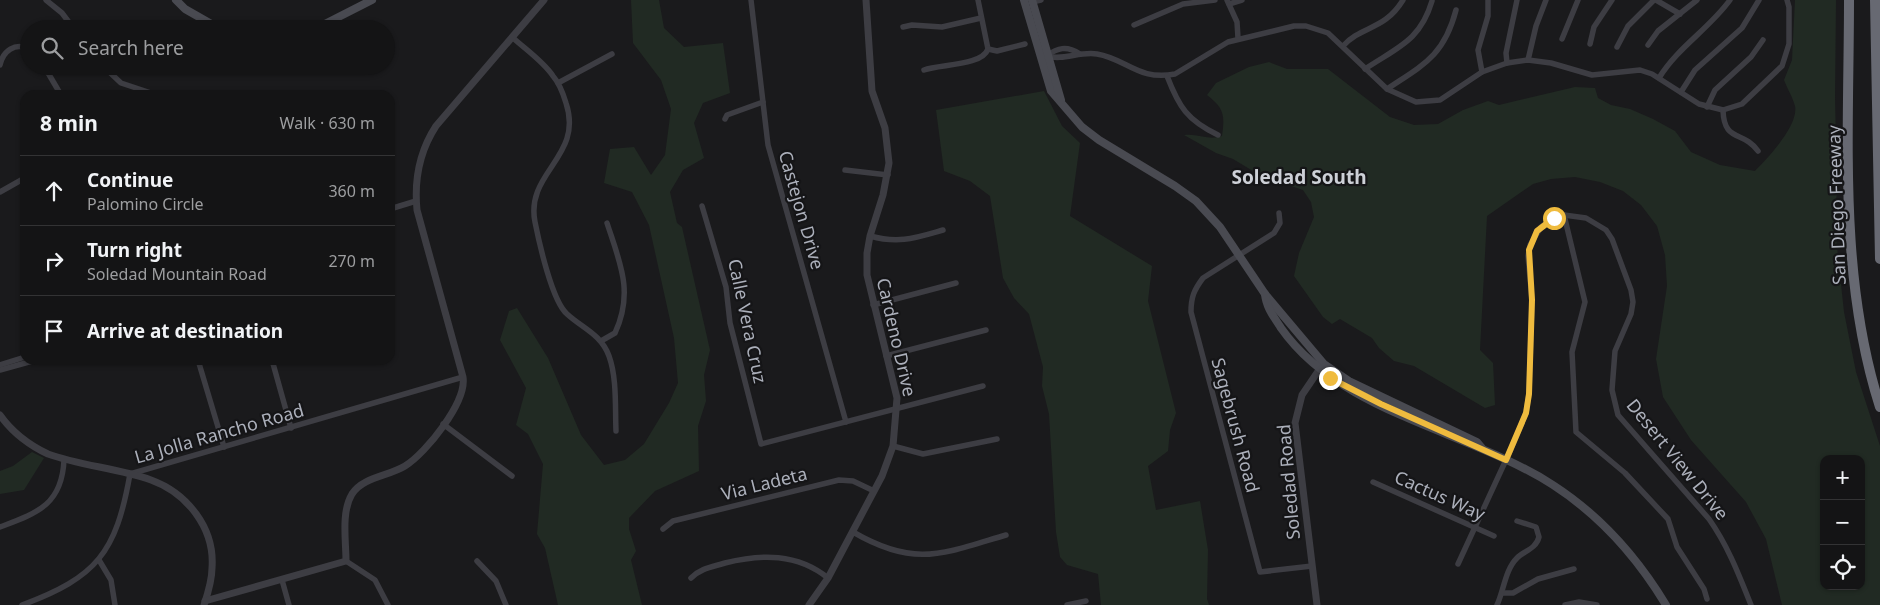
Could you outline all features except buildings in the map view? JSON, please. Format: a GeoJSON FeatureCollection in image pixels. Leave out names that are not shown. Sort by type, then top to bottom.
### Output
{"type":"FeatureCollection","features":[{"type":"Feature","properties":{"kind":"highway","name":"San Diego Freeway"},"geometry":{"type":"LineString","coordinates":[[1849,0],[1849,174],[1854,281],[1865,355],[1880,407]]}},
{"type":"Feature","properties":{"kind":"highway"},"geometry":{"type":"LineString","coordinates":[[1875,0],[1880,259]]}},
{"type":"Feature","properties":{"kind":"main road"},"geometry":{"type":"LineString","coordinates":[[176,0],[185,9],[204,20]]}},
{"type":"Feature","properties":{"kind":"main road"},"geometry":{"type":"LineString","coordinates":[[333,20],[372,0]]}},
{"type":"Feature","properties":{"kind":"main road"},"geometry":{"type":"LineString","coordinates":[[1032,1],[1043,57],[1061,100],[1082,127],[1099,140],[1175,186],[1196,202],[1220,227],[1265,294],[1265,302],[1291,341],[1343,386],[1474,447],[1482,448],[1552,484],[1596,517],[1637,560],[1666,605]]}},
{"type":"Feature","properties":{"kind":"street"},"geometry":{"type":"LineString","coordinates":[[46,0],[67,20]]}},
{"type":"Feature","properties":{"kind":"street"},"geometry":{"type":"LineString","coordinates":[[346,562],[346,514],[352,494],[364,483],[404,467],[420,456],[458,402],[464,383],[416,202],[417,172],[426,141],[436,126],[544,0]]}},
{"type":"Feature","properties":{"kind":"street","name":"Castejon Drive"},"geometry":{"type":"LineString","coordinates":[[751,0],[768,145],[846,422]]}},
{"type":"Feature","properties":{"kind":"street","name":"Cardeno Drive"},"geometry":{"type":"LineString","coordinates":[[809,605],[828,578],[874,491],[893,446],[897,408],[897,398],[872,305],[867,275],[867,253],[870,236],[888,175],[889,162],[885,128],[872,91],[866,0]]}},
{"type":"Feature","properties":{"kind":"street"},"geometry":{"type":"LineString","coordinates":[[924,70],[932,67],[979,60],[986,55],[988,50],[980,18],[978,0]]}},
{"type":"Feature","properties":{"kind":"street"},"geometry":{"type":"LineString","coordinates":[[1134,25],[1183,4],[1214,0]]}},
{"type":"Feature","properties":{"kind":"street"},"geometry":{"type":"LineString","coordinates":[[1238,38],[1237,22],[1228,2],[1242,0]]}},
{"type":"Feature","properties":{"kind":"street"},"geometry":{"type":"LineString","coordinates":[[1343,46],[1356,36],[1386,21],[1403,0]]}},
{"type":"Feature","properties":{"kind":"street"},"geometry":{"type":"LineString","coordinates":[[1482,72],[1478,50],[1488,16],[1488,0]]}},
{"type":"Feature","properties":{"kind":"street"},"geometry":{"type":"LineString","coordinates":[[1507,63],[1506,53],[1517,0]]}},
{"type":"Feature","properties":{"kind":"street"},"geometry":{"type":"LineString","coordinates":[[1528,60],[1536,26],[1546,0]]}},
{"type":"Feature","properties":{"kind":"street"},"geometry":{"type":"LineString","coordinates":[[1562,39],[1578,0]]}},
{"type":"Feature","properties":{"kind":"street"},"geometry":{"type":"LineString","coordinates":[[1590,44],[1594,27],[1612,0]]}},
{"type":"Feature","properties":{"kind":"street"},"geometry":{"type":"LineString","coordinates":[[1617,47],[1628,26],[1655,0],[1680,14]]}},
{"type":"Feature","properties":{"kind":"street"},"geometry":{"type":"LineString","coordinates":[[1648,45],[1658,31],[1697,0]]}},
{"type":"Feature","properties":{"kind":"street"},"geometry":{"type":"LineString","coordinates":[[1659,78],[1682,48],[1720,14],[1730,0]]}},
{"type":"Feature","properties":{"kind":"street"},"geometry":{"type":"LineString","coordinates":[[1681,92],[1695,70],[1742,28],[1759,0]]}},
{"type":"Feature","properties":{"kind":"street"},"geometry":{"type":"LineString","coordinates":[[1043,57],[1053,50],[1064,47],[1080,54],[1100,54],[1144,74],[1167,76],[1174,74],[1238,38],[1306,26],[1328,33],[1387,89],[1408,100],[1432,102],[1440,100],[1482,72],[1507,63],[1528,60],[1551,62],[1592,75],[1640,70],[1659,78],[1708,108],[1723,110],[1742,104],[1782,66],[1785,60],[1789,36],[1789,7],[1787,0]]}},
{"type":"Feature","properties":{"kind":"street"},"geometry":{"type":"LineString","coordinates":[[1365,69],[1415,36],[1427,19],[1432,1]]}},
{"type":"Feature","properties":{"kind":"street"},"geometry":{"type":"LineString","coordinates":[[1387,89],[1436,55],[1452,24],[1456,10]]}},
{"type":"Feature","properties":{"kind":"street"},"geometry":{"type":"LineString","coordinates":[[902,27],[912,25],[942,27],[980,18]]}},
{"type":"Feature","properties":{"kind":"street"},"geometry":{"type":"LineString","coordinates":[[512,37],[552,74],[558,83],[570,114],[570,135],[561,154],[536,192],[534,220],[556,299],[567,314],[601,341],[609,355],[612,371],[616,431]]}},
{"type":"Feature","properties":{"kind":"street"},"geometry":{"type":"LineString","coordinates":[[1708,108],[1715,90],[1751,57],[1763,40]]}},
{"type":"Feature","properties":{"kind":"street"},"geometry":{"type":"LineString","coordinates":[[988,50],[996,52],[1024,44]]}},
{"type":"Feature","properties":{"kind":"street"},"geometry":{"type":"LineString","coordinates":[[0,65],[2,57],[10,48],[20,46]]}},
{"type":"Feature","properties":{"kind":"street"},"geometry":{"type":"LineString","coordinates":[[558,83],[612,54]]}},
{"type":"Feature","properties":{"kind":"street"},"geometry":{"type":"LineString","coordinates":[[49,75],[58,90]]}},
{"type":"Feature","properties":{"kind":"street"},"geometry":{"type":"LineString","coordinates":[[113,75],[121,83],[142,90]]}},
{"type":"Feature","properties":{"kind":"street"},"geometry":{"type":"LineString","coordinates":[[1167,76],[1176,100],[1185,113],[1199,126],[1218,135]]}},
{"type":"Feature","properties":{"kind":"street"},"geometry":{"type":"LineString","coordinates":[[725,119],[727,115],[763,102]]}},
{"type":"Feature","properties":{"kind":"street"},"geometry":{"type":"LineString","coordinates":[[1723,110],[1723,124],[1727,131],[1753,144],[1758,151]]}},
{"type":"Feature","properties":{"kind":"street"},"geometry":{"type":"LineString","coordinates":[[845,170],[888,175]]}},
{"type":"Feature","properties":{"kind":"street"},"geometry":{"type":"LineString","coordinates":[[0,192],[20,181]]}},
{"type":"Feature","properties":{"kind":"street"},"geometry":{"type":"LineString","coordinates":[[395,208],[416,202]]}},
{"type":"Feature","properties":{"kind":"street","name":"Calle Vera Cruz"},"geometry":{"type":"LineString","coordinates":[[702,206],[726,287],[730,323],[761,444],[846,422]]}},
{"type":"Feature","properties":{"kind":"street"},"geometry":{"type":"LineString","coordinates":[[1240,256],[1274,233],[1280,223],[1279,213]]}},
{"type":"Feature","properties":{"kind":"street"},"geometry":{"type":"LineString","coordinates":[[1458,564],[1526,413],[1529,394],[1532,300],[1529,250],[1534,235],[1541,227],[1554,218],[1564,215],[1585,302],[1572,352],[1576,432],[1626,473],[1668,519],[1677,547],[1704,589],[1707,599]]}},
{"type":"Feature","properties":{"kind":"street","name":"Desert View Drive"},"geometry":{"type":"LineString","coordinates":[[1564,215],[1586,218],[1606,230],[1612,239],[1631,290],[1633,302],[1631,314],[1615,351],[1612,390],[1618,414],[1683,488],[1720,534],[1751,605]]}},
{"type":"Feature","properties":{"kind":"street"},"geometry":{"type":"LineString","coordinates":[[601,341],[614,333],[625,302],[623,273],[607,223]]}},
{"type":"Feature","properties":{"kind":"street"},"geometry":{"type":"LineString","coordinates":[[870,236],[894,241],[909,240],[943,230]]}},
{"type":"Feature","properties":{"kind":"street","name":"Sagebrush Road"},"geometry":{"type":"LineString","coordinates":[[1240,256],[1203,278],[1190,299],[1190,312],[1260,572],[1312,566]]}},
{"type":"Feature","properties":{"kind":"street"},"geometry":{"type":"LineString","coordinates":[[872,305],[956,283]]}},
{"type":"Feature","properties":{"kind":"street"},"geometry":{"type":"LineString","coordinates":[[886,356],[986,330]]}},
{"type":"Feature","properties":{"kind":"street"},"geometry":{"type":"LineString","coordinates":[[0,365],[20,359]]}},
{"type":"Feature","properties":{"kind":"street"},"geometry":{"type":"LineString","coordinates":[[0,370],[20,364]]}},
{"type":"Feature","properties":{"kind":"street"},"geometry":{"type":"LineString","coordinates":[[199,365],[224,447]]}},
{"type":"Feature","properties":{"kind":"street"},"geometry":{"type":"LineString","coordinates":[[273,365],[291,428]]}},
{"type":"Feature","properties":{"kind":"street","name":"Soledad Road"},"geometry":{"type":"LineString","coordinates":[[1317,605],[1295,423],[1302,395],[1322,367]]}},
{"type":"Feature","properties":{"kind":"street","name":"La Jolla Rancho Road"},"geometry":{"type":"LineString","coordinates":[[22,605],[55,593],[83,576],[99,560],[117,531],[130,474],[462,376]]}},
{"type":"Feature","properties":{"kind":"street"},"geometry":{"type":"LineString","coordinates":[[846,422],[983,386]]}},
{"type":"Feature","properties":{"kind":"street"},"geometry":{"type":"LineString","coordinates":[[0,415],[13,430],[34,448],[64,460],[152,480],[174,491],[195,511],[206,530],[212,558],[212,570],[204,603]]}},
{"type":"Feature","properties":{"kind":"street"},"geometry":{"type":"LineString","coordinates":[[443,424],[512,476]]}},
{"type":"Feature","properties":{"kind":"street"},"geometry":{"type":"LineString","coordinates":[[893,446],[923,454],[998,439]]}},
{"type":"Feature","properties":{"kind":"street"},"geometry":{"type":"LineString","coordinates":[[0,527],[39,511],[57,494],[63,473],[64,460]]}},
{"type":"Feature","properties":{"kind":"street","name":"Via Ladeta"},"geometry":{"type":"LineString","coordinates":[[663,529],[673,522],[839,480],[853,481],[874,491]]}},
{"type":"Feature","properties":{"kind":"street","name":"Cactus Way"},"geometry":{"type":"LineString","coordinates":[[1373,482],[1494,536]]}},
{"type":"Feature","properties":{"kind":"street"},"geometry":{"type":"LineString","coordinates":[[1497,605],[1509,570],[1517,558],[1534,547],[1539,537],[1536,527],[1517,521]]}},
{"type":"Feature","properties":{"kind":"street"},"geometry":{"type":"LineString","coordinates":[[853,532],[886,549],[920,556],[943,554],[1006,535]]}},
{"type":"Feature","properties":{"kind":"street"},"geometry":{"type":"LineString","coordinates":[[691,578],[698,571],[744,558],[770,556],[782,557],[810,567],[828,578]]}},
{"type":"Feature","properties":{"kind":"street"},"geometry":{"type":"LineString","coordinates":[[99,560],[112,580],[115,605]]}},
{"type":"Feature","properties":{"kind":"street"},"geometry":{"type":"LineString","coordinates":[[478,561],[496,580],[506,605]]}},
{"type":"Feature","properties":{"kind":"street"},"geometry":{"type":"LineString","coordinates":[[204,603],[346,562],[375,580],[388,605]]}},
{"type":"Feature","properties":{"kind":"street"},"geometry":{"type":"LineString","coordinates":[[1502,593],[1513,593],[1538,580],[1574,569]]}},
{"type":"Feature","properties":{"kind":"street"},"geometry":{"type":"LineString","coordinates":[[282,580],[286,598],[290,605]]}},
{"type":"Feature","properties":{"kind":"street"},"geometry":{"type":"LineString","coordinates":[[1067,605],[1086,601]]}},
{"type":"Feature","properties":{"kind":"street"},"geometry":{"type":"LineString","coordinates":[[1565,605],[1578,602],[1598,605]]}},
{"type":"Feature","properties":{"kind":"shaded area"},"geometry":{"type":"Polygon","coordinates":[[[631,0],[659,0],[664,28],[684,47],[723,43],[730,93],[703,103],[694,123],[704,158],[683,170],[670,192],[677,223],[682,227],[710,350],[704,375],[706,401],[698,426],[699,471],[655,491],[629,518],[629,529],[636,551],[631,560],[642,605],[558,605],[545,548],[537,534],[543,464],[528,434],[516,425],[526,388],[500,340],[509,311],[517,308],[548,358],[581,435],[604,465],[625,460],[644,444],[669,403],[678,383],[674,338],[649,225],[632,192],[604,183],[610,149],[634,147],[651,175],[665,155],[671,109],[661,80],[633,43],[631,0]]]}},
{"type":"Feature","properties":{"kind":"shaded area"},"geometry":{"type":"Polygon","coordinates":[[[1795,0],[1836,0],[1835,97],[1837,192],[1834,219],[1844,312],[1856,372],[1880,446],[1880,605],[1782,605],[1766,539],[1746,502],[1691,440],[1663,397],[1656,359],[1667,286],[1665,255],[1657,226],[1641,205],[1623,191],[1600,182],[1575,177],[1551,179],[1533,184],[1487,216],[1480,350],[1493,363],[1495,405],[1485,408],[1414,366],[1394,361],[1379,348],[1372,338],[1340,319],[1332,324],[1323,317],[1294,276],[1299,253],[1314,217],[1311,202],[1303,190],[1282,183],[1264,181],[1253,171],[1233,159],[1216,153],[1184,135],[1213,138],[1222,136],[1222,112],[1217,104],[1207,95],[1216,83],[1249,67],[1269,62],[1287,69],[1328,69],[1390,117],[1414,125],[1438,124],[1463,110],[1488,101],[1499,105],[1575,87],[1595,88],[1598,98],[1611,105],[1630,109],[1675,131],[1691,152],[1720,165],[1755,171],[1781,141],[1788,131],[1795,114],[1795,106],[1784,80],[1792,60],[1795,0]]]}},
{"type":"Feature","properties":{"kind":"shaded area"},"geometry":{"type":"Polygon","coordinates":[[[1044,91],[1062,126],[1080,143],[1070,216],[1152,266],[1148,301],[1176,413],[1170,430],[1168,451],[1148,466],[1156,510],[1200,501],[1208,550],[1207,599],[1209,605],[1101,605],[1098,574],[1067,565],[1060,557],[1056,532],[1049,414],[1042,386],[1043,367],[1029,314],[1014,298],[1003,278],[990,196],[970,181],[944,171],[936,110],[1044,91]]]}},
{"type":"Feature","properties":{"kind":"shaded area"},"geometry":{"type":"Polygon","coordinates":[[[32,452],[44,458],[24,490],[0,494],[0,471],[13,466],[32,452]]]}},
{"type":"Feature","properties":{"kind":"district","name":"Soledad South"},"geometry":{"type":"Point","coordinates":[1299,177]}},
{"type":"Feature","properties":{"kind":"route"},"geometry":{"type":"LineString","coordinates":[[1330,378],[1381,404],[1506,460],[1526,413],[1529,394],[1532,300],[1529,250],[1537,231],[1554,218]]}}]}
